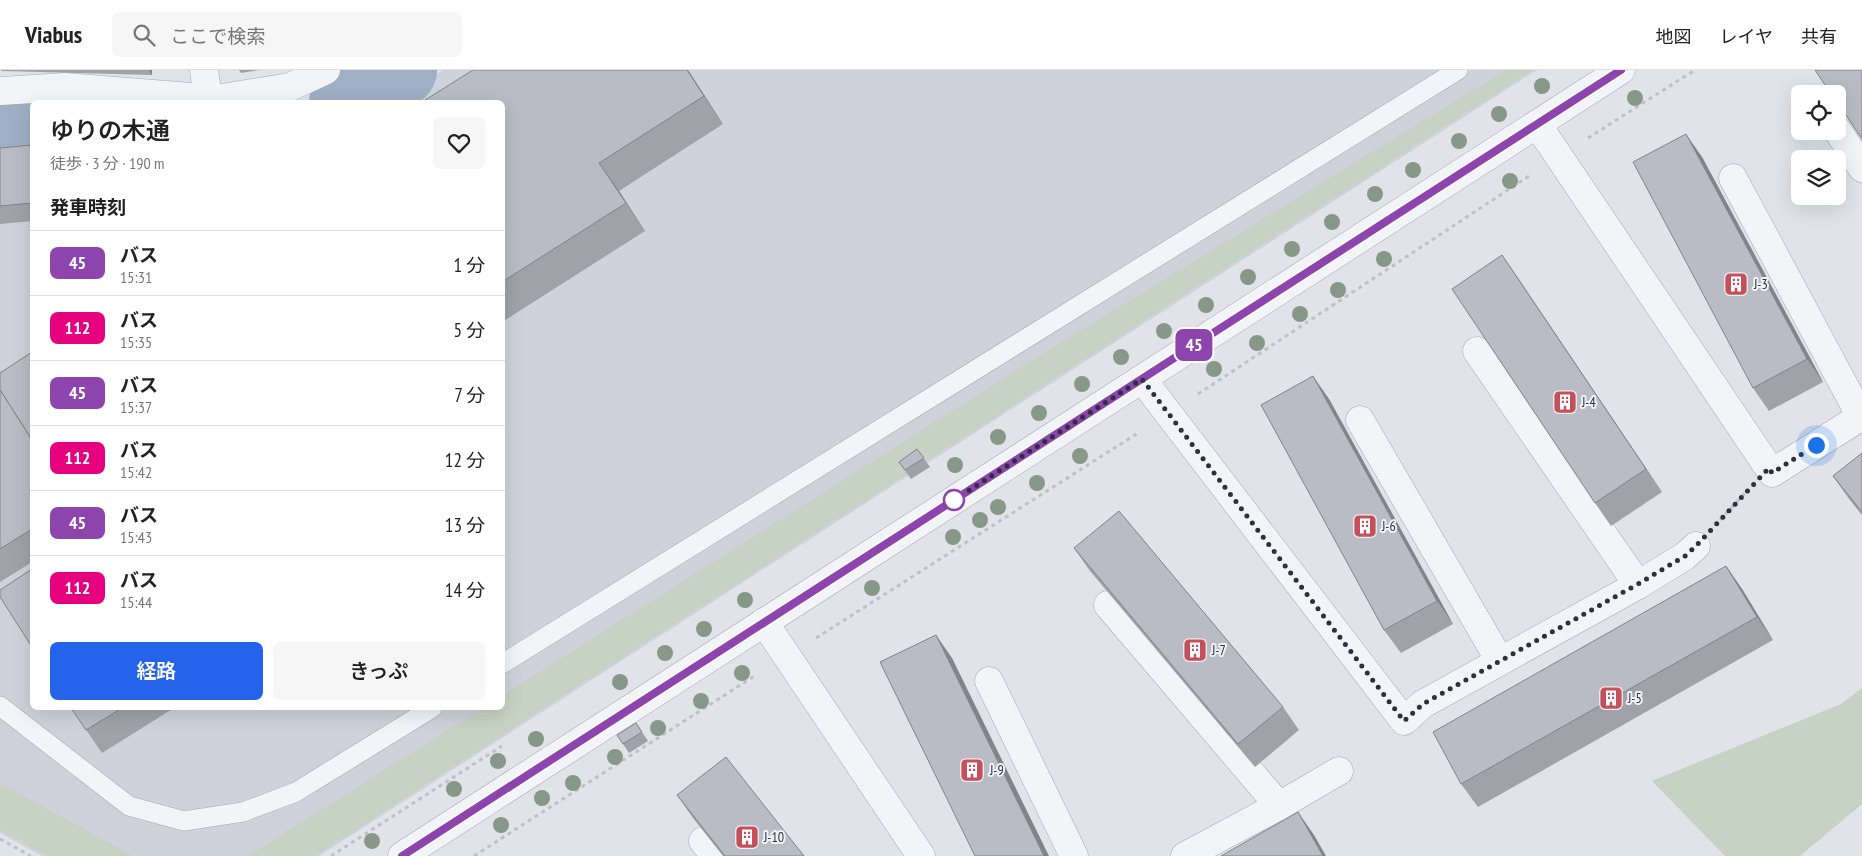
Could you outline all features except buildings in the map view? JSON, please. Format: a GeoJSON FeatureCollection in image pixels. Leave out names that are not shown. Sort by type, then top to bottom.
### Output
{"type":"FeatureCollection","features":[{"type":"Feature","properties":{"kind":"street"},"geometry":{"type":"LineString","coordinates":[[204,70],[208,98]]}},
{"type":"Feature","properties":{"kind":"street"},"geometry":{"type":"LineString","coordinates":[[0,91],[65,87],[216,99],[290,87],[326,70]]}},
{"type":"Feature","properties":{"kind":"street"},"geometry":{"type":"LineString","coordinates":[[404,855],[1621,70]]}},
{"type":"Feature","properties":{"kind":"street"},"geometry":{"type":"LineString","coordinates":[[1537,124],[1764,473],[1772,473],[1861,416],[1733,178]]}},
{"type":"Feature","properties":{"kind":"street"},"geometry":{"type":"LineString","coordinates":[[1844,140],[1862,168]]}},
{"type":"Feature","properties":{"kind":"street"},"geometry":{"type":"LineString","coordinates":[[1477,351],[1638,584]]}},
{"type":"Feature","properties":{"kind":"street"},"geometry":{"type":"LineString","coordinates":[[1142,379],[1392,717],[1404,721],[1423,704],[1638,584],[1685,556],[1696,546]]}},
{"type":"Feature","properties":{"kind":"street"},"geometry":{"type":"LineString","coordinates":[[1360,420],[1500,661]]}},
{"type":"Feature","properties":{"kind":"street"},"geometry":{"type":"LineString","coordinates":[[1108,605],[1279,806]]}},
{"type":"Feature","properties":{"kind":"street"},"geometry":{"type":"LineString","coordinates":[[764,622],[921,856]]}},
{"type":"Feature","properties":{"kind":"street"},"geometry":{"type":"LineString","coordinates":[[989,681],[1074,856]]}},
{"type":"Feature","properties":{"kind":"street"},"geometry":{"type":"LineString","coordinates":[[1185,856],[1279,806],[1339,771]]}},
{"type":"Feature","properties":{"kind":"lane"},"geometry":{"type":"LineString","coordinates":[[505,662],[1458,70]]}},
{"type":"Feature","properties":{"kind":"lane"},"geometry":{"type":"LineString","coordinates":[[0,706],[129,806],[184,820],[243,812],[296,792],[429,710]]}},
{"type":"Feature","properties":{"kind":"path"},"geometry":{"type":"LineString","coordinates":[[474,856],[1168,414],[1559,156],[1695,70]]}},
{"type":"Feature","properties":{"kind":"path"},"geometry":{"type":"LineString","coordinates":[[1696,546],[1764,473]]}},
{"type":"Feature","properties":{"kind":"path"},"geometry":{"type":"LineString","coordinates":[[0,839],[30,856]]}},
{"type":"Feature","properties":{"kind":"shaded area"},"geometry":{"type":"Polygon","coordinates":[[[443,70],[1537,70],[319,856],[42,856],[0,833],[0,150],[30,148],[30,710],[505,710],[505,100],[393,100],[443,70]]]}},
{"type":"Feature","properties":{"kind":"green space"},"geometry":{"type":"Polygon","coordinates":[[[1506,70],[1532,70],[315,856],[248,856],[480,710],[505,710],[505,694],[1036,358],[1506,70]]]}},
{"type":"Feature","properties":{"kind":"green space"},"geometry":{"type":"Polygon","coordinates":[[[1862,688],[1862,804],[1800,856],[1725,856],[1652,781],[1841,704],[1862,688]]]}},
{"type":"Feature","properties":{"kind":"green space"},"geometry":{"type":"Polygon","coordinates":[[[0,783],[133,856],[48,856],[0,830],[0,783]]]}},
{"type":"Feature","properties":{"kind":"waterway"},"geometry":{"type":"LineString","coordinates":[[349,100],[400,70]]}},
{"type":"Feature","properties":{"kind":"waterway"},"geometry":{"type":"LineString","coordinates":[[0,125],[30,121]]}},
{"type":"Feature","properties":{"kind":"bus line","name":"45"},"geometry":{"type":"LineString","coordinates":[[402,856],[1621,70]]}},
{"type":"Feature","properties":{"kind":"place","name":"J-3"},"geometry":{"type":"Point","coordinates":[1736,284]}},
{"type":"Feature","properties":{"kind":"place","name":"J-4"},"geometry":{"type":"Point","coordinates":[1565,402]}},
{"type":"Feature","properties":{"kind":"place","name":"J-6"},"geometry":{"type":"Point","coordinates":[1365,526]}},
{"type":"Feature","properties":{"kind":"place","name":"J-7"},"geometry":{"type":"Point","coordinates":[1195,650]}},
{"type":"Feature","properties":{"kind":"place","name":"J-5"},"geometry":{"type":"Point","coordinates":[1611,698]}},
{"type":"Feature","properties":{"kind":"place","name":"J-9"},"geometry":{"type":"Point","coordinates":[972,770]}},
{"type":"Feature","properties":{"kind":"place","name":"J-10"},"geometry":{"type":"Point","coordinates":[747,837]}},
{"type":"Feature","properties":{"kind":"route"},"geometry":{"type":"LineString","coordinates":[[954,500],[1142,379],[1404,721],[1423,704],[1685,556],[1769,468],[1772,473],[1816,445]]}}]}
